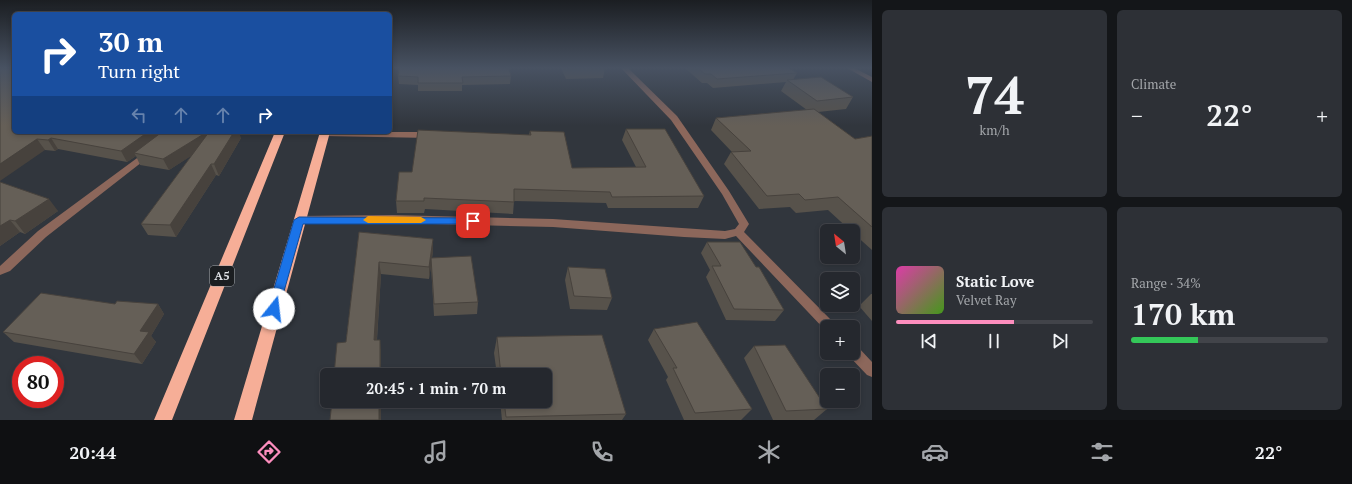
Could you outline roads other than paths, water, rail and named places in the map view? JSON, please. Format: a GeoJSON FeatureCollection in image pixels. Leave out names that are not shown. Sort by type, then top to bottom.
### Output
{"type":"FeatureCollection","features":[{"type":"Feature","properties":{"kind":"highway","name":"A5"},"geometry":{"type":"LineString","coordinates":[[163,420],[279,134]]}},
{"type":"Feature","properties":{"kind":"highway"},"geometry":{"type":"LineString","coordinates":[[243,420],[324,134]]}},
{"type":"Feature","properties":{"kind":"street"},"geometry":{"type":"LineString","coordinates":[[299,220],[553,223],[725,235],[738,232],[744,224],[726,193],[674,118],[644,88]]}},
{"type":"Feature","properties":{"kind":"street"},"geometry":{"type":"LineString","coordinates":[[380,134],[436,135]]}},
{"type":"Feature","properties":{"kind":"street"},"geometry":{"type":"LineString","coordinates":[[0,271],[6,268],[42,234],[158,145]]}},
{"type":"Feature","properties":{"kind":"street"},"geometry":{"type":"LineString","coordinates":[[738,232],[823,320]]}},
{"type":"Feature","properties":{"kind":"street"},"geometry":{"type":"LineString","coordinates":[[860,358],[872,371]]}}]}
